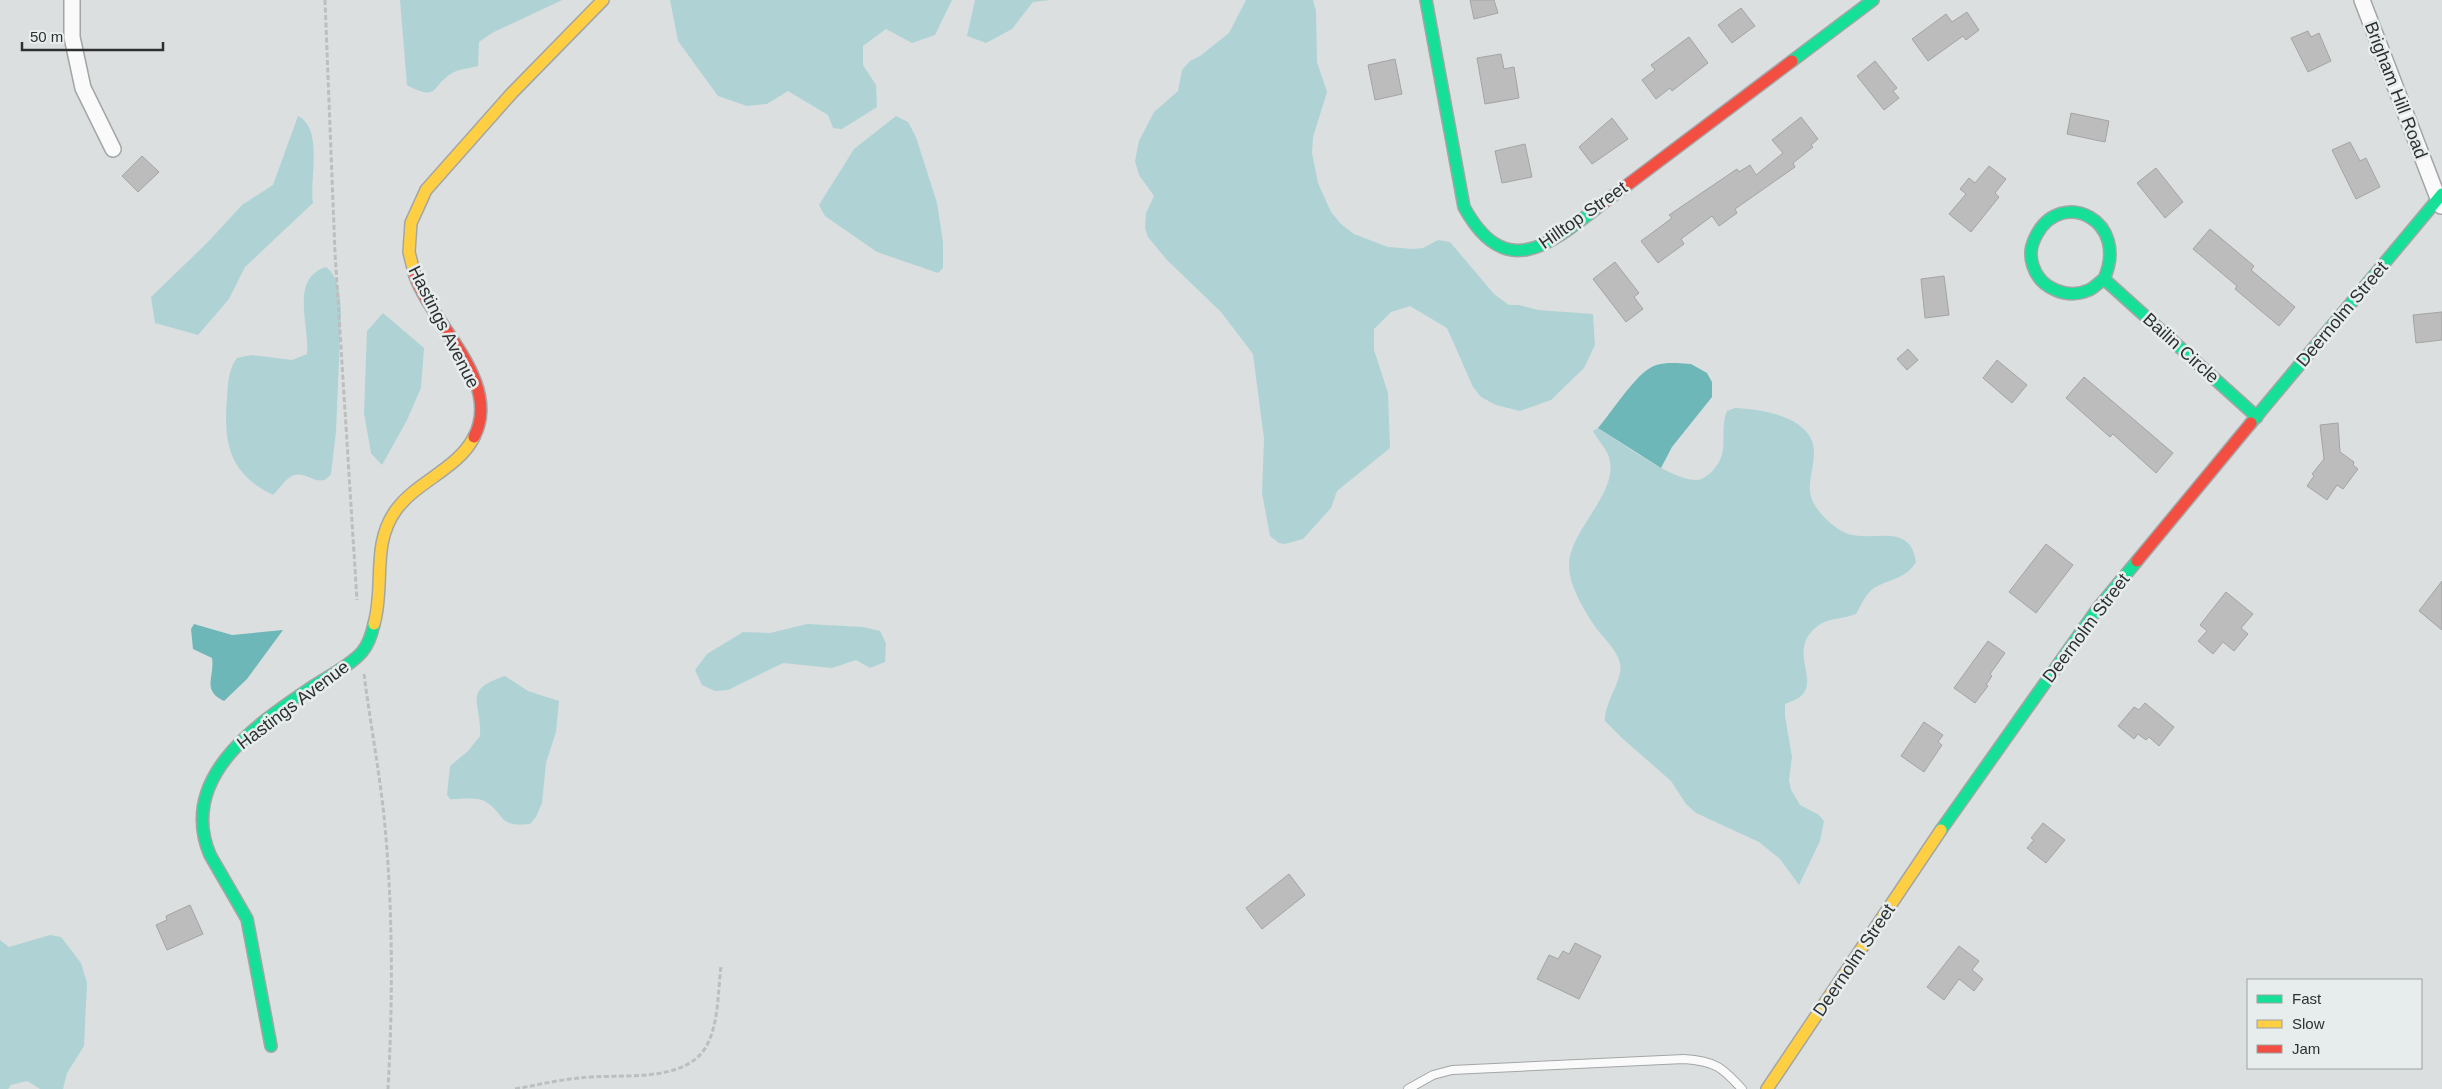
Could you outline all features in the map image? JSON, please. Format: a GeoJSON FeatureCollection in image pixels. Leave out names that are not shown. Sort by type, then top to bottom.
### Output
{"type":"FeatureCollection","features":[{"type":"Feature","properties":{"kind":"street"},"geometry":{"type":"LineString","coordinates":[[72,0],[72,37],[83,88],[113,149]]}},
{"type":"Feature","properties":{"kind":"street","name":"Hastings Avenue"},"geometry":{"type":"LineString","coordinates":[[271,1046],[247,919],[241,903],[216,867],[207,848],[202,809],[207,790],[229,754],[246,736],[305,691],[362,652],[377,622],[379,600],[378,556],[392,517],[409,496],[472,442],[480,425],[481,411],[474,380],[461,354],[429,304],[412,270],[408,252],[408,236],[417,204],[426,190],[506,99],[603,0]]}},
{"type":"Feature","properties":{"kind":"street","name":"Hilltop Street"},"geometry":{"type":"LineString","coordinates":[[1426,0],[1464,207],[1477,229],[1486,238],[1498,246],[1513,251],[1528,251],[1543,246],[1557,238],[1873,0]]}},
{"type":"Feature","properties":{"kind":"street","name":"Brigham Hill Road"},"geometry":{"type":"LineString","coordinates":[[2362,0],[2441,200]]}},
{"type":"Feature","properties":{"kind":"street","name":"Deernolm Street"},"geometry":{"type":"LineString","coordinates":[[1767,1089],[1980,772],[2098,608],[2441,200]]}},
{"type":"Feature","properties":{"kind":"street"},"geometry":{"type":"LineString","coordinates":[[2070,213],[2079,213],[2096,221],[2108,235],[2113,252],[2112,262],[2104,279],[2092,290],[2076,295],[2067,295],[2051,289],[2038,278],[2032,263],[2031,246],[2038,230],[2052,218],[2070,213]]}},
{"type":"Feature","properties":{"kind":"street","name":"Bailin Circle"},"geometry":{"type":"LineString","coordinates":[[2104,279],[2257,417]]}},
{"type":"Feature","properties":{"kind":"lane"},"geometry":{"type":"LineString","coordinates":[[1408,1089],[1433,1075],[1452,1070],[1684,1059],[1713,1063],[1726,1072],[1742,1089]]}},
{"type":"Feature","properties":{"kind":"path"},"geometry":{"type":"LineString","coordinates":[[325,0],[335,253],[357,604]]}},
{"type":"Feature","properties":{"kind":"path"},"geometry":{"type":"LineString","coordinates":[[362,652],[384,818],[390,925],[388,1089]]}},
{"type":"Feature","properties":{"kind":"path"},"geometry":{"type":"LineString","coordinates":[[515,1089],[581,1077],[617,1077],[674,1071],[694,1058],[707,1045],[716,1015],[721,966]]}},
{"type":"Feature","properties":{"kind":"shaded area"},"geometry":{"type":"Polygon","coordinates":[[[400,0],[562,0],[492,33],[479,42],[478,66],[454,72],[446,77],[434,90],[425,92],[407,85],[400,0]]]}},
{"type":"Feature","properties":{"kind":"shaded area"},"geometry":{"type":"Polygon","coordinates":[[[670,0],[952,0],[935,35],[912,43],[886,29],[863,46],[863,65],[876,85],[877,107],[842,129],[833,128],[828,115],[788,91],[767,104],[747,106],[718,96],[678,41],[670,0]]]}},
{"type":"Feature","properties":{"kind":"shaded area"},"geometry":{"type":"Polygon","coordinates":[[[975,0],[1050,0],[1033,2],[1012,29],[986,43],[967,36],[975,0]]]}},
{"type":"Feature","properties":{"kind":"shaded area"},"geometry":{"type":"Polygon","coordinates":[[[1246,0],[1313,0],[1316,11],[1317,62],[1327,92],[1313,137],[1312,153],[1318,183],[1331,212],[1341,224],[1354,234],[1388,247],[1413,249],[1423,248],[1438,240],[1450,242],[1494,294],[1509,305],[1519,305],[1538,310],[1593,314],[1595,345],[1584,368],[1551,400],[1520,411],[1496,405],[1481,397],[1473,387],[1447,328],[1410,306],[1391,312],[1374,329],[1374,350],[1388,393],[1390,448],[1337,491],[1331,508],[1303,539],[1285,544],[1279,543],[1270,536],[1262,493],[1264,439],[1253,354],[1221,312],[1167,260],[1148,237],[1145,228],[1146,213],[1154,196],[1139,175],[1135,161],[1139,141],[1154,112],[1178,91],[1182,70],[1190,61],[1200,56],[1229,33],[1246,0]]]}},
{"type":"Feature","properties":{"kind":"shaded area"},"geometry":{"type":"Polygon","coordinates":[[[298,116],[306,122],[311,132],[313,143],[313,203],[245,267],[229,299],[198,335],[155,323],[151,297],[207,243],[242,205],[273,185],[298,116]]]}},
{"type":"Feature","properties":{"kind":"shaded area"},"geometry":{"type":"Polygon","coordinates":[[[896,116],[908,122],[916,137],[937,203],[943,242],[943,268],[938,273],[877,252],[825,216],[819,205],[854,149],[896,116]]]}},
{"type":"Feature","properties":{"kind":"shaded area"},"geometry":{"type":"Polygon","coordinates":[[[326,267],[336,281],[341,311],[336,432],[331,474],[322,480],[299,474],[291,476],[273,495],[247,477],[238,467],[232,456],[226,430],[230,372],[237,358],[251,355],[292,360],[307,354],[305,292],[308,282],[315,273],[326,267]]]}},
{"type":"Feature","properties":{"kind":"shaded area"},"geometry":{"type":"Polygon","coordinates":[[[383,313],[424,348],[421,388],[407,420],[382,465],[371,453],[364,413],[367,331],[383,313]]]}},
{"type":"Feature","properties":{"kind":"shaded area"},"geometry":{"type":"Polygon","coordinates":[[[1735,408],[1772,413],[1796,423],[1812,440],[1814,452],[1810,487],[1813,502],[1818,510],[1833,526],[1848,534],[1858,536],[1890,536],[1907,542],[1916,562],[1907,572],[1871,590],[1856,614],[1827,621],[1819,625],[1809,634],[1805,644],[1806,688],[1801,696],[1785,704],[1785,716],[1792,757],[1789,780],[1791,790],[1800,805],[1819,815],[1824,821],[1820,841],[1799,885],[1780,859],[1759,842],[1696,813],[1686,804],[1671,781],[1605,721],[1607,706],[1619,676],[1620,663],[1615,652],[1594,625],[1582,605],[1574,589],[1569,566],[1571,552],[1577,538],[1601,498],[1610,471],[1608,454],[1593,431],[1598,428],[1632,451],[1675,475],[1697,480],[1711,473],[1720,460],[1723,449],[1725,417],[1727,411],[1735,408]]]}},
{"type":"Feature","properties":{"kind":"shaded area"},"geometry":{"type":"Polygon","coordinates":[[[807,624],[863,627],[880,631],[886,643],[885,662],[870,668],[856,660],[832,668],[783,663],[728,690],[715,691],[702,685],[695,670],[707,654],[743,632],[770,633],[807,624]]]}},
{"type":"Feature","properties":{"kind":"shaded area"},"geometry":{"type":"Polygon","coordinates":[[[505,676],[528,691],[559,701],[556,732],[546,763],[542,803],[536,817],[530,824],[512,824],[507,822],[493,807],[482,800],[450,799],[447,795],[450,766],[468,751],[480,736],[477,706],[478,692],[491,681],[505,676]]]}},
{"type":"Feature","properties":{"kind":"shaded area"},"geometry":{"type":"Polygon","coordinates":[[[50,935],[61,937],[81,963],[87,983],[84,1046],[67,1073],[63,1089],[40,1089],[27,1081],[11,1085],[8,1089],[0,1089],[0,940],[9,947],[50,935]]]}},
{"type":"Feature","properties":{"kind":"water"},"geometry":{"type":"Polygon","coordinates":[[[1666,363],[1691,364],[1707,373],[1712,382],[1712,397],[1672,447],[1661,468],[1598,428],[1630,387],[1650,368],[1666,363]]]}},
{"type":"Feature","properties":{"kind":"water"},"geometry":{"type":"Polygon","coordinates":[[[194,624],[232,635],[283,630],[247,679],[224,701],[217,697],[211,688],[212,658],[193,649],[191,629],[194,624]]]}},
{"type":"Feature","properties":{"kind":"building"},"geometry":{"type":"Polygon","coordinates":[[[1470,0],[1494,0],[1498,13],[1474,19],[1470,0]]]}},
{"type":"Feature","properties":{"kind":"building"},"geometry":{"type":"Polygon","coordinates":[[[1741,8],[1755,26],[1732,43],[1718,25],[1741,8]]]}},
{"type":"Feature","properties":{"kind":"building"},"geometry":{"type":"Polygon","coordinates":[[[1967,12],[1979,30],[1966,40],[1963,36],[1928,61],[1912,39],[1946,14],[1952,22],[1967,12]]]}},
{"type":"Feature","properties":{"kind":"building"},"geometry":{"type":"Polygon","coordinates":[[[2308,31],[2311,37],[2319,33],[2331,61],[2308,72],[2291,38],[2308,31]]]}},
{"type":"Feature","properties":{"kind":"building"},"geometry":{"type":"Polygon","coordinates":[[[1689,37],[1708,63],[1672,91],[1670,88],[1656,99],[1642,80],[1655,70],[1651,65],[1689,37]]]}},
{"type":"Feature","properties":{"kind":"building"},"geometry":{"type":"Polygon","coordinates":[[[1501,54],[1504,69],[1514,67],[1519,98],[1485,104],[1477,58],[1501,54]]]}},
{"type":"Feature","properties":{"kind":"building"},"geometry":{"type":"Polygon","coordinates":[[[1395,59],[1402,94],[1375,100],[1368,65],[1395,59]]]}},
{"type":"Feature","properties":{"kind":"building"},"geometry":{"type":"Polygon","coordinates":[[[1875,61],[1897,88],[1893,91],[1899,98],[1884,110],[1857,76],[1875,61]]]}},
{"type":"Feature","properties":{"kind":"building"},"geometry":{"type":"Polygon","coordinates":[[[2071,113],[2109,121],[2105,142],[2067,134],[2071,113]]]}},
{"type":"Feature","properties":{"kind":"building"},"geometry":{"type":"Polygon","coordinates":[[[1801,117],[1818,139],[1811,145],[1813,147],[1793,163],[1795,167],[1735,209],[1737,213],[1719,226],[1712,216],[1681,239],[1684,244],[1658,263],[1641,241],[1672,218],[1669,215],[1737,169],[1739,172],[1750,165],[1756,175],[1783,153],[1772,140],[1801,117]]]}},
{"type":"Feature","properties":{"kind":"building"},"geometry":{"type":"Polygon","coordinates":[[[1612,118],[1628,139],[1592,164],[1579,147],[1612,118]]]}},
{"type":"Feature","properties":{"kind":"building"},"geometry":{"type":"Polygon","coordinates":[[[2350,142],[2360,161],[2366,158],[2380,187],[2356,199],[2332,150],[2350,142]]]}},
{"type":"Feature","properties":{"kind":"building"},"geometry":{"type":"Polygon","coordinates":[[[1525,144],[1532,177],[1502,183],[1495,151],[1525,144]]]}},
{"type":"Feature","properties":{"kind":"building"},"geometry":{"type":"Polygon","coordinates":[[[142,156],[159,172],[138,192],[122,176],[142,156]]]}},
{"type":"Feature","properties":{"kind":"building"},"geometry":{"type":"Polygon","coordinates":[[[1989,166],[2006,179],[1995,193],[1999,197],[1971,232],[1949,214],[1966,194],[1960,189],[1969,178],[1975,183],[1989,166]]]}},
{"type":"Feature","properties":{"kind":"building"},"geometry":{"type":"Polygon","coordinates":[[[2156,168],[2183,202],[2165,218],[2137,183],[2156,168]]]}},
{"type":"Feature","properties":{"kind":"building"},"geometry":{"type":"Polygon","coordinates":[[[2210,229],[2254,266],[2251,270],[2295,307],[2279,326],[2235,289],[2237,286],[2193,249],[2210,229]]]}},
{"type":"Feature","properties":{"kind":"building"},"geometry":{"type":"Polygon","coordinates":[[[1615,262],[1639,293],[1634,297],[1643,309],[1626,322],[1593,279],[1615,262]]]}},
{"type":"Feature","properties":{"kind":"building"},"geometry":{"type":"Polygon","coordinates":[[[1944,276],[1949,315],[1925,318],[1921,279],[1944,276]]]}},
{"type":"Feature","properties":{"kind":"building"},"geometry":{"type":"Polygon","coordinates":[[[2442,312],[2442,340],[2416,343],[2413,315],[2442,312]]]}},
{"type":"Feature","properties":{"kind":"building"},"geometry":{"type":"Polygon","coordinates":[[[1908,349],[1918,360],[1907,370],[1897,359],[1908,349]]]}},
{"type":"Feature","properties":{"kind":"building"},"geometry":{"type":"Polygon","coordinates":[[[1997,360],[2027,385],[2012,403],[1983,378],[1997,360]]]}},
{"type":"Feature","properties":{"kind":"building"},"geometry":{"type":"Polygon","coordinates":[[[2084,377],[2173,453],[2156,473],[2113,434],[2110,437],[2066,398],[2084,377]]]}},
{"type":"Feature","properties":{"kind":"building"},"geometry":{"type":"Polygon","coordinates":[[[2338,423],[2340,452],[2354,462],[2353,465],[2358,469],[2343,489],[2337,485],[2327,500],[2307,486],[2314,476],[2312,474],[2324,459],[2320,425],[2338,423]]]}},
{"type":"Feature","properties":{"kind":"building"},"geometry":{"type":"Polygon","coordinates":[[[2046,544],[2073,565],[2036,613],[2009,592],[2046,544]]]}},
{"type":"Feature","properties":{"kind":"building"},"geometry":{"type":"Polygon","coordinates":[[[2442,581],[2442,630],[2419,611],[2442,581]]]}},
{"type":"Feature","properties":{"kind":"building"},"geometry":{"type":"Polygon","coordinates":[[[2226,592],[2253,614],[2241,628],[2248,634],[2234,651],[2223,642],[2213,654],[2198,641],[2207,631],[2200,625],[2226,592]]]}},
{"type":"Feature","properties":{"kind":"building"},"geometry":{"type":"Polygon","coordinates":[[[1988,641],[2005,653],[1990,674],[1992,676],[1986,685],[1988,686],[1975,703],[1954,688],[1988,641]]]}},
{"type":"Feature","properties":{"kind":"building"},"geometry":{"type":"Polygon","coordinates":[[[2145,703],[2174,727],[2159,746],[2149,737],[2146,740],[2138,734],[2134,739],[2118,726],[2134,707],[2139,710],[2145,703]]]}},
{"type":"Feature","properties":{"kind":"building"},"geometry":{"type":"Polygon","coordinates":[[[1924,722],[1943,735],[1938,742],[1942,745],[1924,772],[1901,756],[1924,722]]]}},
{"type":"Feature","properties":{"kind":"building"},"geometry":{"type":"Polygon","coordinates":[[[2043,823],[2065,840],[2046,863],[2027,848],[2034,840],[2031,838],[2043,823]]]}},
{"type":"Feature","properties":{"kind":"building"},"geometry":{"type":"Polygon","coordinates":[[[1289,874],[1305,895],[1262,929],[1246,908],[1289,874]]]}},
{"type":"Feature","properties":{"kind":"building"},"geometry":{"type":"Polygon","coordinates":[[[190,905],[203,934],[167,950],[156,925],[167,920],[166,916],[190,905]]]}},
{"type":"Feature","properties":{"kind":"building"},"geometry":{"type":"Polygon","coordinates":[[[1575,943],[1601,956],[1579,999],[1537,979],[1549,955],[1558,959],[1563,951],[1569,954],[1575,943]]]}},
{"type":"Feature","properties":{"kind":"building"},"geometry":{"type":"Polygon","coordinates":[[[1959,946],[1979,961],[1972,970],[1983,979],[1974,991],[1959,979],[1944,1000],[1927,987],[1959,946]]]}},
{"type":"Feature","properties":{"kind":"traffic: fast"},"geometry":{"type":"LineString","coordinates":[[1426,0],[1464,207],[1480,231],[1496,244],[1513,250],[1530,249],[1565,232],[1602,204]]}},
{"type":"Feature","properties":{"kind":"traffic: fast"},"geometry":{"type":"LineString","coordinates":[[1792,61],[1873,0]]}},
{"type":"Feature","properties":{"kind":"traffic: fast"},"geometry":{"type":"LineString","coordinates":[[2251,423],[2442,194]]}},
{"type":"Feature","properties":{"kind":"traffic: fast"},"geometry":{"type":"LineString","coordinates":[[2104,279],[2089,290],[2072,294],[2055,290],[2042,280],[2033,266],[2031,250],[2037,234],[2048,220],[2062,213],[2076,212],[2090,217],[2101,227],[2108,241],[2110,258],[2104,279],[2257,417]]}},
{"type":"Feature","properties":{"kind":"traffic: fast"},"geometry":{"type":"LineString","coordinates":[[1941,830],[2098,608],[2137,561]]}},
{"type":"Feature","properties":{"kind":"traffic: fast"},"geometry":{"type":"LineString","coordinates":[[271,1046],[247,919],[210,855],[203,828],[204,802],[213,779],[227,757],[245,738],[288,704],[357,657],[366,646],[374,624]]}},
{"type":"Feature","properties":{"kind":"traffic: slow"},"geometry":{"type":"LineString","coordinates":[[415,276],[409,252],[411,223],[426,190],[512,93],[603,0]]}},
{"type":"Feature","properties":{"kind":"traffic: slow"},"geometry":{"type":"LineString","coordinates":[[374,624],[379,595],[381,551],[388,523],[405,500],[458,458],[474,437]]}},
{"type":"Feature","properties":{"kind":"traffic: slow"},"geometry":{"type":"LineString","coordinates":[[1767,1089],[1941,830]]}},
{"type":"Feature","properties":{"kind":"traffic: jam"},"geometry":{"type":"LineString","coordinates":[[1602,204],[1792,61]]}},
{"type":"Feature","properties":{"kind":"traffic: jam"},"geometry":{"type":"LineString","coordinates":[[415,276],[435,314],[462,354],[473,375],[479,395],[480,416],[474,437]]}},
{"type":"Feature","properties":{"kind":"traffic: jam"},"geometry":{"type":"LineString","coordinates":[[2137,561],[2251,423]]}}]}
